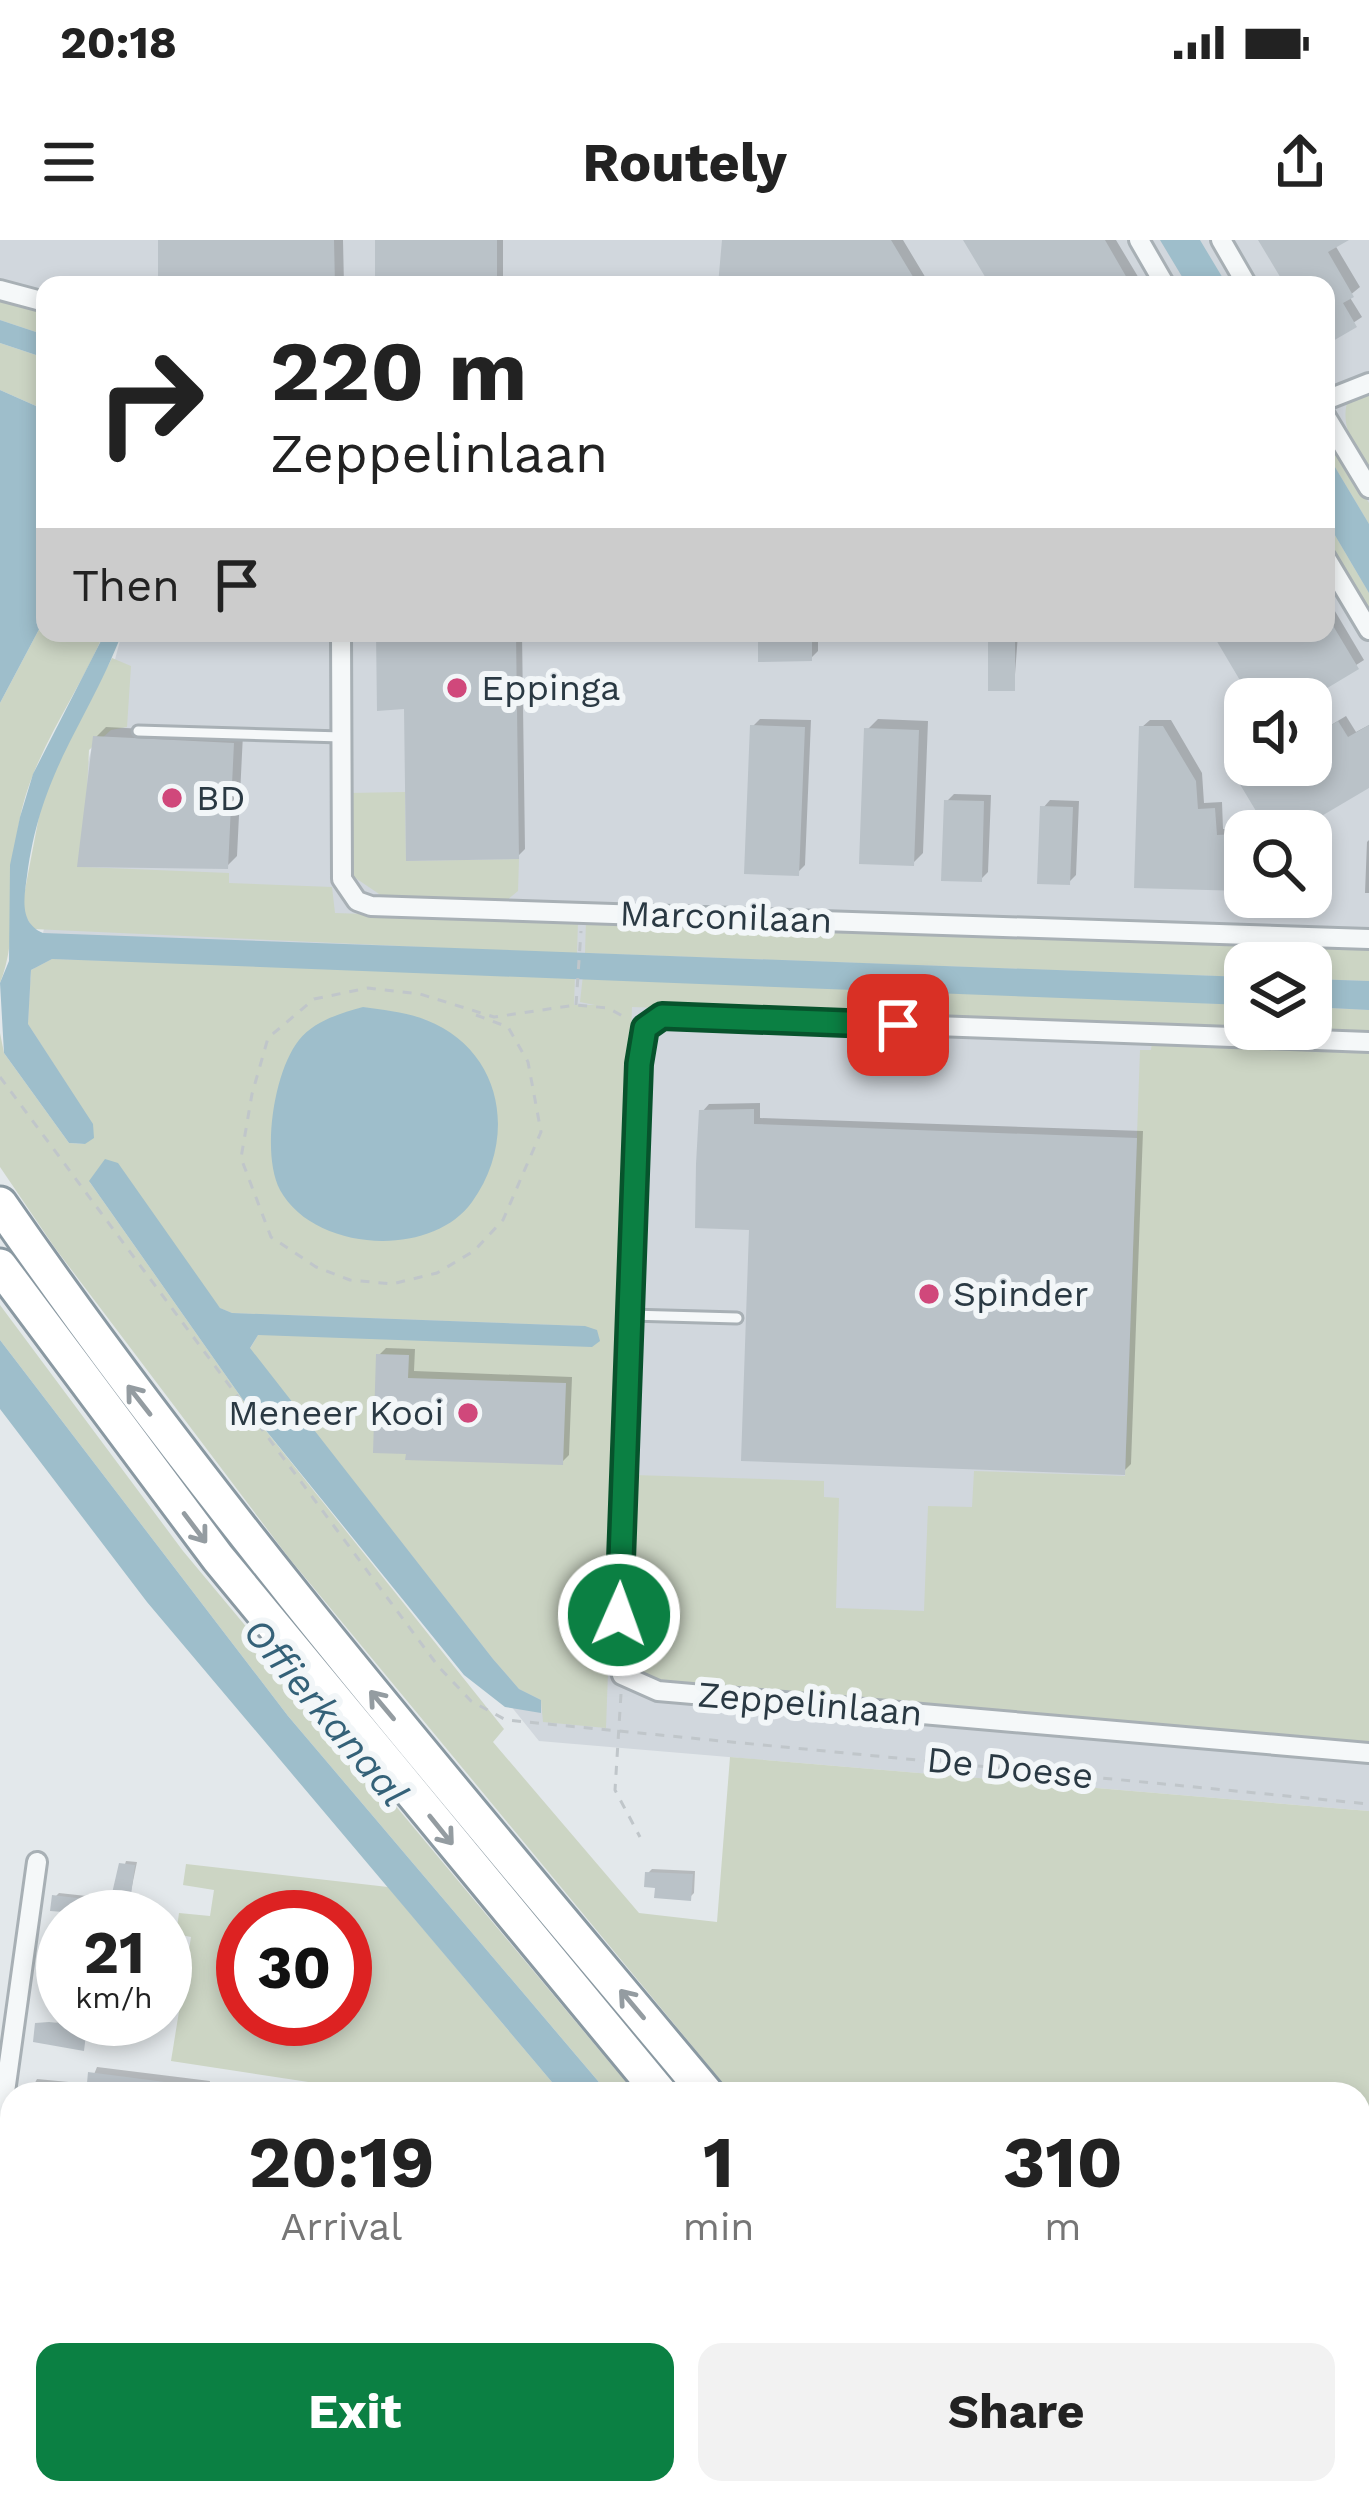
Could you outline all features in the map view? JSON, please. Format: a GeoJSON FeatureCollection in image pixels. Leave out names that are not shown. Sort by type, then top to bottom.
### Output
{"type":"FeatureCollection","features":[{"type":"Feature","properties":{"kind":"highway"},"geometry":{"type":"LineString","coordinates":[[0,1204],[102,1352],[314,1624],[696,2082]]}},
{"type":"Feature","properties":{"kind":"highway"},"geometry":{"type":"LineString","coordinates":[[0,1266],[218,1558],[651,2082]]}},
{"type":"Feature","properties":{"kind":"street"},"geometry":{"type":"LineString","coordinates":[[1138,240],[1160,276]]}},
{"type":"Feature","properties":{"kind":"street"},"geometry":{"type":"LineString","coordinates":[[1220,240],[1242,276]]}},
{"type":"Feature","properties":{"kind":"street"},"geometry":{"type":"LineString","coordinates":[[0,290],[36,300]]}},
{"type":"Feature","properties":{"kind":"street"},"geometry":{"type":"LineString","coordinates":[[1335,396],[1369,382]]}},
{"type":"Feature","properties":{"kind":"street"},"geometry":{"type":"LineString","coordinates":[[1335,432],[1369,488]]}},
{"type":"Feature","properties":{"kind":"street"},"geometry":{"type":"LineString","coordinates":[[1335,573],[1369,630]]}},
{"type":"Feature","properties":{"kind":"street","name":"Marconilaan"},"geometry":{"type":"LineString","coordinates":[[341,642],[342,879],[356,901],[371,906],[1369,940]]}},
{"type":"Feature","properties":{"kind":"street"},"geometry":{"type":"LineString","coordinates":[[622,1675],[617,1658],[639,1064],[645,1028],[662,1016],[1369,1042]]}},
{"type":"Feature","properties":{"kind":"street","name":"Zeppelinlaan"},"geometry":{"type":"LineString","coordinates":[[622,1675],[672,1693],[1369,1753]]}},
{"type":"Feature","properties":{"kind":"street"},"geometry":{"type":"LineString","coordinates":[[7,2082],[38,1862]]}},
{"type":"Feature","properties":{"kind":"lane"},"geometry":{"type":"LineString","coordinates":[[138,731],[342,737]]}},
{"type":"Feature","properties":{"kind":"lane"},"geometry":{"type":"LineString","coordinates":[[630,1315],[737,1318]]}},
{"type":"Feature","properties":{"kind":"path"},"geometry":{"type":"LineString","coordinates":[[577,1005],[580,952]]}},
{"type":"Feature","properties":{"kind":"path"},"geometry":{"type":"LineString","coordinates":[[476,1015],[508,1027],[528,1062],[541,1132],[502,1220],[474,1251],[437,1274],[392,1284],[350,1280],[316,1267],[272,1237],[241,1158],[268,1038],[314,1000],[368,988],[420,994],[494,1017],[577,1005],[608,1008],[645,1028]]}},
{"type":"Feature","properties":{"kind":"path","name":"De Doese"},"geometry":{"type":"LineString","coordinates":[[0,1077],[438,1666],[471,1701],[506,1720],[1369,1804]]}},
{"type":"Feature","properties":{"kind":"path"},"geometry":{"type":"LineString","coordinates":[[622,1675],[615,1790],[640,1837]]}},
{"type":"Feature","properties":{"kind":"shaded area"},"geometry":{"type":"Polygon","coordinates":[[[0,240],[1369,240],[1369,1811],[539,1741],[233,1360],[15,1039],[120,642],[1335,642],[1335,276],[36,276],[36,332],[0,320],[0,240]]]}},
{"type":"Feature","properties":{"kind":"green space"},"geometry":{"type":"Polygon","coordinates":[[[0,297],[36,307],[36,332],[0,320],[0,297]]]}},
{"type":"Feature","properties":{"kind":"green space"},"geometry":{"type":"Polygon","coordinates":[[[0,343],[36,355],[36,406],[0,390],[0,343]]]}},
{"type":"Feature","properties":{"kind":"green space"},"geometry":{"type":"Polygon","coordinates":[[[1369,389],[1369,472],[1350,437],[1346,409],[1348,399],[1369,389]]]}},
{"type":"Feature","properties":{"kind":"green space"},"geometry":{"type":"Polygon","coordinates":[[[1335,448],[1369,503],[1369,524],[1335,467],[1335,448]]]}},
{"type":"Feature","properties":{"kind":"green space"},"geometry":{"type":"Polygon","coordinates":[[[1335,535],[1369,593],[1369,613],[1335,555],[1335,535]]]}},
{"type":"Feature","properties":{"kind":"green space"},"geometry":{"type":"Polygon","coordinates":[[[36,635],[36,642],[100,642],[26,794],[17,838],[10,945],[0,983],[0,703],[36,635]]]}},
{"type":"Feature","properties":{"kind":"green space"},"geometry":{"type":"Polygon","coordinates":[[[112,658],[131,666],[127,727],[111,730],[89,750],[83,867],[229,873],[229,883],[332,887],[335,913],[578,921],[577,954],[33,929],[24,913],[24,895],[44,790],[112,658]]]}},
{"type":"Feature","properties":{"kind":"green space"},"geometry":{"type":"Polygon","coordinates":[[[405,792],[406,861],[519,859],[518,891],[506,901],[382,896],[354,877],[349,793],[405,792]]]}},
{"type":"Feature","properties":{"kind":"green space"},"geometry":{"type":"Polygon","coordinates":[[[586,921],[1224,944],[1224,976],[585,953],[586,921]]]}},
{"type":"Feature","properties":{"kind":"green space"},"geometry":{"type":"Polygon","coordinates":[[[1332,948],[1369,949],[1369,981],[1332,980],[1332,948]]]}},
{"type":"Feature","properties":{"kind":"green space"},"geometry":{"type":"Polygon","coordinates":[[[52,959],[575,975],[574,1005],[595,1005],[580,1002],[583,975],[1224,1004],[1224,1027],[632,1007],[606,1728],[543,1722],[541,1700],[519,1689],[493,1659],[250,1349],[258,1335],[585,1326],[232,1313],[220,1308],[89,1181],[255,1417],[504,1729],[493,1742],[639,1913],[717,1922],[730,1757],[1369,1811],[1369,2082],[722,2082],[289,1558],[55,1248],[0,1167],[0,1033],[4,1053],[69,1143],[85,1144],[92,1124],[28,1024],[31,970],[52,959]],[[363,1007],[275,1111],[272,1158],[280,1189],[427,1020],[363,1007]]]}},
{"type":"Feature","properties":{"kind":"green space"},"geometry":{"type":"Polygon","coordinates":[[[1332,1008],[1369,1010],[1369,1032],[1332,1031],[1332,1008]]]}},
{"type":"Feature","properties":{"kind":"green space"},"geometry":{"type":"Polygon","coordinates":[[[1152,1042],[1224,1044],[1224,1050],[1369,1049],[1369,1747],[642,1676],[626,1659],[633,1475],[824,1481],[824,1497],[839,1498],[836,1608],[924,1611],[928,1506],[972,1507],[974,1471],[1125,1476],[1140,1050],[1151,1050],[1152,1042]]]}},
{"type":"Feature","properties":{"kind":"green space"},"geometry":{"type":"Polygon","coordinates":[[[0,1305],[183,1551],[626,2082],[599,2082],[288,1716],[0,1340],[0,1305]]]}},
{"type":"Feature","properties":{"kind":"green space"},"geometry":{"type":"Polygon","coordinates":[[[186,1864],[388,1887],[552,2082],[308,2082],[171,2061],[173,2046],[192,2046],[192,1914],[210,1916],[214,1890],[183,1885],[186,1864]]]}},
{"type":"Feature","properties":{"kind":"water"},"geometry":{"type":"Polygon","coordinates":[[[1160,240],[1200,240],[1222,276],[1182,276],[1160,240]]]}},
{"type":"Feature","properties":{"kind":"water"},"geometry":{"type":"Polygon","coordinates":[[[0,320],[36,332],[36,355],[0,343],[0,320]]]}},
{"type":"Feature","properties":{"kind":"water"},"geometry":{"type":"Polygon","coordinates":[[[0,390],[36,406],[36,635],[0,703],[0,390]]]}},
{"type":"Feature","properties":{"kind":"water"},"geometry":{"type":"Polygon","coordinates":[[[1335,467],[1369,524],[1369,593],[1335,535],[1335,467]]]}},
{"type":"Feature","properties":{"kind":"water"},"geometry":{"type":"Polygon","coordinates":[[[100,642],[118,642],[54,777],[34,839],[25,909],[30,923],[43,933],[1224,976],[1224,1004],[52,959],[31,970],[28,1024],[93,1124],[94,1138],[85,1144],[69,1143],[4,1053],[0,983],[9,961],[10,865],[33,774],[100,642]]]}},
{"type":"Feature","properties":{"kind":"water"},"geometry":{"type":"Polygon","coordinates":[[[1332,980],[1369,981],[1369,1010],[1332,1008],[1332,980]]]}},
{"type":"Feature","properties":{"kind":"water"},"geometry":{"type":"Polygon","coordinates":[[[363,1007],[418,1017],[452,1034],[487,1074],[495,1098],[495,1151],[472,1202],[453,1220],[402,1240],[373,1241],[319,1226],[296,1211],[274,1174],[273,1113],[290,1054],[312,1028],[363,1007]]]}},
{"type":"Feature","properties":{"kind":"water"},"geometry":{"type":"Polygon","coordinates":[[[105,1159],[118,1163],[220,1308],[232,1313],[597,1330],[600,1341],[592,1347],[258,1335],[250,1348],[493,1659],[519,1689],[541,1700],[541,1713],[505,1707],[464,1675],[255,1417],[89,1181],[105,1159]]]}},
{"type":"Feature","properties":{"kind":"water"},"geometry":{"type":"Polygon","coordinates":[[[0,1340],[288,1716],[599,2082],[552,2082],[147,1602],[0,1409],[0,1340]]]}},
{"type":"Feature","properties":{"kind":"building"},"geometry":{"type":"Polygon","coordinates":[[[158,240],[334,240],[335,276],[158,276],[158,240]]]}},
{"type":"Feature","properties":{"kind":"building"},"geometry":{"type":"Polygon","coordinates":[[[375,240],[497,240],[497,276],[375,276],[375,240]]]}},
{"type":"Feature","properties":{"kind":"building"},"geometry":{"type":"Polygon","coordinates":[[[722,240],[891,240],[913,276],[719,276],[722,240]]]}},
{"type":"Feature","properties":{"kind":"building"},"geometry":{"type":"Polygon","coordinates":[[[963,240],[1105,240],[1126,276],[985,276],[963,240]]]}},
{"type":"Feature","properties":{"kind":"building"},"geometry":{"type":"Polygon","coordinates":[[[1258,240],[1349,240],[1328,252],[1354,297],[1343,303],[1357,327],[1335,340],[1335,276],[1280,276],[1258,240]]]}},
{"type":"Feature","properties":{"kind":"building"},"geometry":{"type":"Polygon","coordinates":[[[1335,629],[1359,669],[1332,685],[1332,678],[1239,678],[1217,642],[1335,642],[1335,629]]]}},
{"type":"Feature","properties":{"kind":"building"},"geometry":{"type":"Polygon","coordinates":[[[376,642],[516,642],[519,859],[406,861],[404,709],[377,711],[376,642]]]}},
{"type":"Feature","properties":{"kind":"building"},"geometry":{"type":"Polygon","coordinates":[[[758,642],[812,642],[812,661],[758,662],[758,642]]]}},
{"type":"Feature","properties":{"kind":"building"},"geometry":{"type":"Polygon","coordinates":[[[988,642],[1015,642],[1015,691],[988,691],[988,642]]]}},
{"type":"Feature","properties":{"kind":"building"},"geometry":{"type":"Polygon","coordinates":[[[1338,721],[1348,737],[1369,725],[1369,788],[1332,810],[1255,810],[1241,786],[1332,786],[1332,725],[1338,721]]]}},
{"type":"Feature","properties":{"kind":"building"},"geometry":{"type":"Polygon","coordinates":[[[750,725],[805,727],[799,876],[744,874],[750,725]]]}},
{"type":"Feature","properties":{"kind":"building"},"geometry":{"type":"Polygon","coordinates":[[[1139,726],[1163,726],[1196,781],[1198,809],[1215,808],[1217,835],[1224,835],[1224,890],[1134,888],[1139,726]]]}},
{"type":"Feature","properties":{"kind":"building"},"geometry":{"type":"Polygon","coordinates":[[[864,728],[919,730],[914,866],[859,864],[864,728]]]}},
{"type":"Feature","properties":{"kind":"building"},"geometry":{"type":"Polygon","coordinates":[[[93,736],[234,743],[228,869],[77,867],[93,736]]]}},
{"type":"Feature","properties":{"kind":"building"},"geometry":{"type":"Polygon","coordinates":[[[944,800],[984,801],[982,882],[941,881],[944,800]]]}},
{"type":"Feature","properties":{"kind":"building"},"geometry":{"type":"Polygon","coordinates":[[[1040,806],[1073,807],[1070,885],[1037,884],[1040,806]]]}},
{"type":"Feature","properties":{"kind":"building"},"geometry":{"type":"Polygon","coordinates":[[[754,1109],[754,1124],[1137,1138],[1125,1475],[741,1461],[749,1230],[695,1228],[696,1164],[699,1110],[754,1109]]]}},
{"type":"Feature","properties":{"kind":"building"},"geometry":{"type":"Polygon","coordinates":[[[376,1354],[409,1355],[408,1378],[566,1383],[563,1465],[405,1460],[406,1454],[373,1453],[376,1354]]]}},
{"type":"Feature","properties":{"kind":"building"},"geometry":{"type":"Polygon","coordinates":[[[119,1863],[135,1865],[132,1890],[113,1890],[119,1863]]]}},
{"type":"Feature","properties":{"kind":"building"},"geometry":{"type":"Polygon","coordinates":[[[645,1872],[693,1874],[691,1901],[654,1898],[655,1888],[644,1887],[645,1872]]]}},
{"type":"Feature","properties":{"kind":"building"},"geometry":{"type":"Polygon","coordinates":[[[88,2072],[165,2082],[87,2082],[88,2072]]]}},
{"type":"Feature","properties":{"kind":"place","name":"Eppinga"},"geometry":{"type":"Point","coordinates":[457,688]}},
{"type":"Feature","properties":{"kind":"place","name":"BD"},"geometry":{"type":"Point","coordinates":[172,798]}},
{"type":"Feature","properties":{"kind":"place","name":"Spinder"},"geometry":{"type":"Point","coordinates":[929,1294]}},
{"type":"Feature","properties":{"kind":"place","name":"Meneer Kooi"},"geometry":{"type":"Point","coordinates":[468,1413]}},
{"type":"Feature","properties":{"kind":"route"},"geometry":{"type":"LineString","coordinates":[[619,1615],[639,1064],[645,1028],[662,1016],[898,1025]]}},
{"type":"Feature","properties":{"kind":"water label","name":"Offierkanaal"},"geometry":{"type":"Point","coordinates":[326,1712]}}]}
